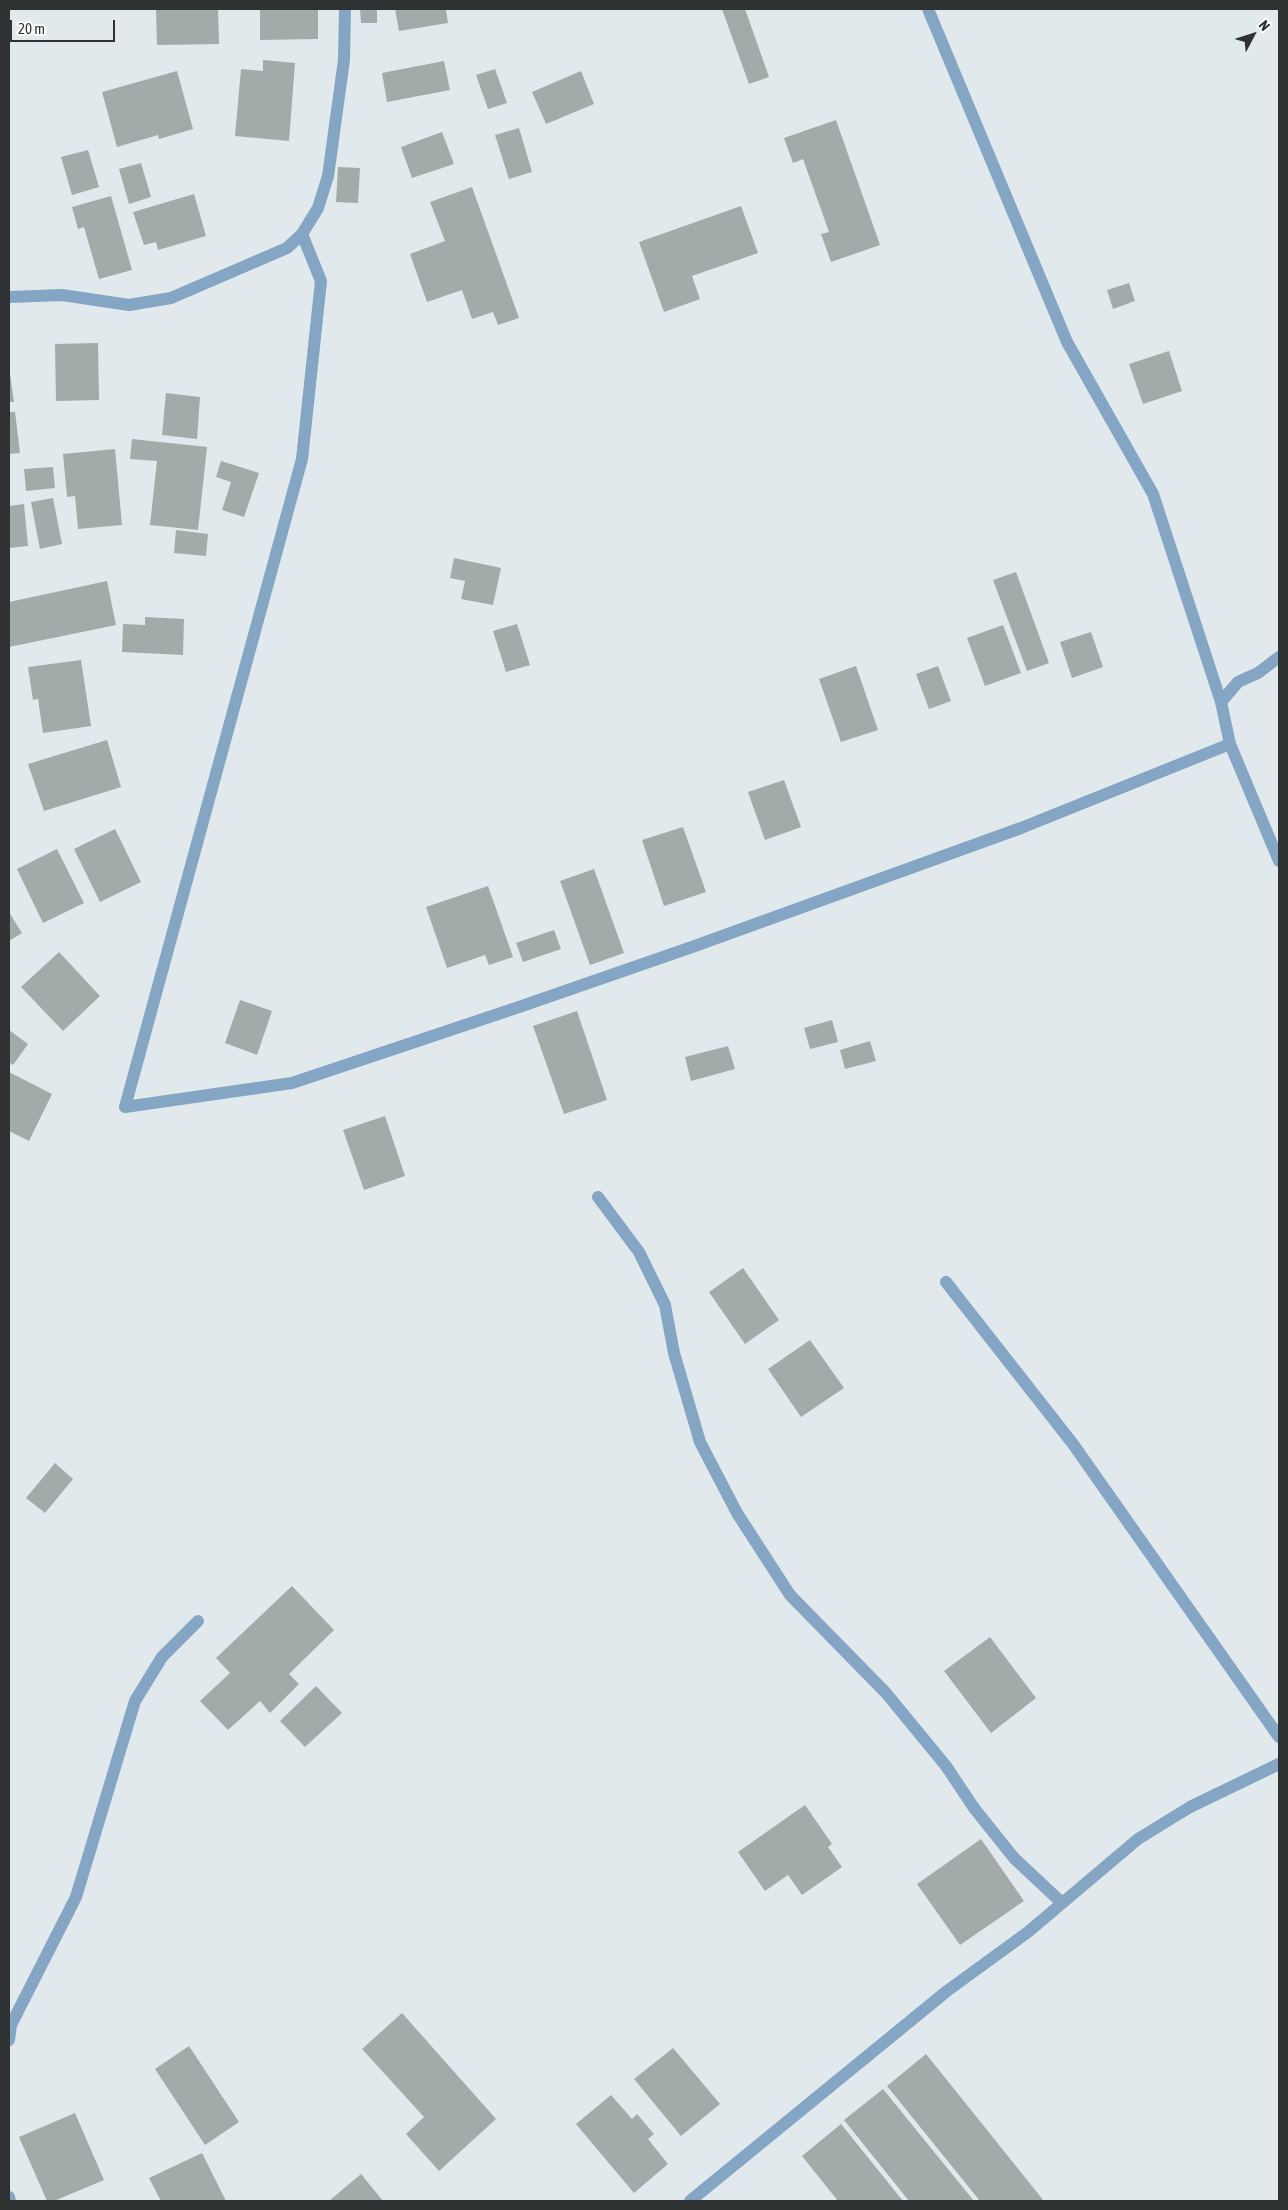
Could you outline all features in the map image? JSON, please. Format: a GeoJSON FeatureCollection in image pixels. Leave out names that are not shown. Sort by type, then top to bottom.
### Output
{"type":"FeatureCollection","features":[{"type":"Feature","properties":{"kind":"street"},"geometry":{"type":"LineString","coordinates":[[9,297],[62,295],[129,305],[171,298],[286,248],[302,234],[318,208],[328,176],[344,60],[345,9]]}},
{"type":"Feature","properties":{"kind":"street"},"geometry":{"type":"LineString","coordinates":[[928,9],[1067,342],[1153,494],[1221,702],[1230,744],[1279,861]]}},
{"type":"Feature","properties":{"kind":"street"},"geometry":{"type":"LineString","coordinates":[[302,234],[321,281],[302,459],[125,1107],[292,1082],[519,1007],[1021,828],[1230,744]]}},
{"type":"Feature","properties":{"kind":"street"},"geometry":{"type":"LineString","coordinates":[[1221,702],[1238,682],[1258,672],[1279,657]]}},
{"type":"Feature","properties":{"kind":"street"},"geometry":{"type":"LineString","coordinates":[[598,1197],[639,1252],[665,1305],[674,1353],[700,1442],[737,1513],[790,1595],[886,1693],[946,1766],[974,1808],[1014,1858],[1062,1902]]}},
{"type":"Feature","properties":{"kind":"street"},"geometry":{"type":"LineString","coordinates":[[946,1282],[1073,1444],[1279,1737]]}},
{"type":"Feature","properties":{"kind":"street"},"geometry":{"type":"LineString","coordinates":[[9,2040],[12,2025],[76,1897],[134,1701],[162,1657],[198,1621]]}},
{"type":"Feature","properties":{"kind":"street"},"geometry":{"type":"LineString","coordinates":[[690,2201],[939,1998],[1028,1932],[1138,1839],[1190,1807],[1279,1764]]}},
{"type":"Feature","properties":{"kind":"street"},"geometry":{"type":"LineString","coordinates":[[9,2197],[10,2201]]}},
{"type":"Feature","properties":{"kind":"building"},"geometry":{"type":"Polygon","coordinates":[[[156,9],[218,9],[219,44],[157,45],[156,9]]]}},
{"type":"Feature","properties":{"kind":"building"},"geometry":{"type":"Polygon","coordinates":[[[260,9],[318,9],[318,39],[260,40],[260,9]]]}},
{"type":"Feature","properties":{"kind":"building"},"geometry":{"type":"Polygon","coordinates":[[[360,9],[377,9],[377,23],[361,23],[360,9]]]}},
{"type":"Feature","properties":{"kind":"building"},"geometry":{"type":"Polygon","coordinates":[[[395,9],[446,9],[448,23],[399,31],[395,9]]]}},
{"type":"Feature","properties":{"kind":"building"},"geometry":{"type":"Polygon","coordinates":[[[722,9],[745,9],[769,77],[749,84],[722,9]]]}},
{"type":"Feature","properties":{"kind":"building"},"geometry":{"type":"Polygon","coordinates":[[[263,60],[295,63],[289,141],[235,136],[241,69],[263,71],[263,60]]]}},
{"type":"Feature","properties":{"kind":"building"},"geometry":{"type":"Polygon","coordinates":[[[444,61],[450,90],[387,102],[382,73],[444,61]]]}},
{"type":"Feature","properties":{"kind":"building"},"geometry":{"type":"Polygon","coordinates":[[[495,69],[507,103],[488,109],[476,75],[495,69]]]}},
{"type":"Feature","properties":{"kind":"building"},"geometry":{"type":"Polygon","coordinates":[[[177,71],[193,129],[159,139],[158,135],[117,147],[102,92],[177,71]]]}},
{"type":"Feature","properties":{"kind":"building"},"geometry":{"type":"Polygon","coordinates":[[[581,71],[594,104],[546,124],[532,92],[581,71]]]}},
{"type":"Feature","properties":{"kind":"building"},"geometry":{"type":"Polygon","coordinates":[[[836,120],[880,245],[831,262],[821,234],[829,232],[803,159],[793,163],[784,138],[836,120]]]}},
{"type":"Feature","properties":{"kind":"building"},"geometry":{"type":"Polygon","coordinates":[[[519,128],[532,172],[509,179],[495,135],[519,128]]]}},
{"type":"Feature","properties":{"kind":"building"},"geometry":{"type":"Polygon","coordinates":[[[442,132],[454,164],[412,178],[401,147],[442,132]]]}},
{"type":"Feature","properties":{"kind":"building"},"geometry":{"type":"Polygon","coordinates":[[[88,150],[99,187],[72,195],[61,157],[88,150]]]}},
{"type":"Feature","properties":{"kind":"building"},"geometry":{"type":"Polygon","coordinates":[[[141,163],[151,197],[129,204],[119,169],[141,163]]]}},
{"type":"Feature","properties":{"kind":"building"},"geometry":{"type":"Polygon","coordinates":[[[338,167],[360,168],[358,203],[336,202],[338,167]]]}},
{"type":"Feature","properties":{"kind":"building"},"geometry":{"type":"Polygon","coordinates":[[[472,187],[519,318],[498,325],[493,312],[472,319],[462,290],[427,302],[410,254],[445,241],[430,202],[472,187]]]}},
{"type":"Feature","properties":{"kind":"building"},"geometry":{"type":"Polygon","coordinates":[[[194,194],[206,236],[158,250],[156,242],[144,245],[133,212],[194,194]]]}},
{"type":"Feature","properties":{"kind":"building"},"geometry":{"type":"Polygon","coordinates":[[[111,196],[132,270],[99,279],[84,227],[78,229],[72,207],[111,196]]]}},
{"type":"Feature","properties":{"kind":"building"},"geometry":{"type":"Polygon","coordinates":[[[741,206],[758,253],[692,276],[700,299],[664,312],[639,242],[741,206]]]}},
{"type":"Feature","properties":{"kind":"building"},"geometry":{"type":"Polygon","coordinates":[[[1129,283],[1135,301],[1113,309],[1107,290],[1129,283]]]}},
{"type":"Feature","properties":{"kind":"building"},"geometry":{"type":"Polygon","coordinates":[[[98,343],[99,400],[56,401],[55,344],[98,343]]]}},
{"type":"Feature","properties":{"kind":"building"},"geometry":{"type":"Polygon","coordinates":[[[1169,351],[1182,391],[1143,404],[1129,364],[1169,351]]]}},
{"type":"Feature","properties":{"kind":"building"},"geometry":{"type":"Polygon","coordinates":[[[9,366],[14,402],[9,402],[9,366]]]}},
{"type":"Feature","properties":{"kind":"building"},"geometry":{"type":"Polygon","coordinates":[[[166,393],[200,397],[197,439],[162,435],[166,393]]]}},
{"type":"Feature","properties":{"kind":"building"},"geometry":{"type":"Polygon","coordinates":[[[9,412],[15,412],[20,453],[9,454],[9,412]]]}},
{"type":"Feature","properties":{"kind":"building"},"geometry":{"type":"Polygon","coordinates":[[[132,439],[207,447],[198,530],[150,525],[157,461],[130,459],[132,439]]]}},
{"type":"Feature","properties":{"kind":"building"},"geometry":{"type":"Polygon","coordinates":[[[115,449],[122,525],[78,529],[75,496],[67,497],[63,454],[115,449]]]}},
{"type":"Feature","properties":{"kind":"building"},"geometry":{"type":"Polygon","coordinates":[[[221,461],[259,473],[244,517],[222,510],[231,482],[216,477],[221,461]]]}},
{"type":"Feature","properties":{"kind":"building"},"geometry":{"type":"Polygon","coordinates":[[[53,467],[55,488],[26,491],[24,469],[53,467]]]}},
{"type":"Feature","properties":{"kind":"building"},"geometry":{"type":"Polygon","coordinates":[[[53,498],[62,544],[40,549],[31,502],[53,498]]]}},
{"type":"Feature","properties":{"kind":"building"},"geometry":{"type":"Polygon","coordinates":[[[24,504],[28,546],[9,548],[9,506],[24,504]]]}},
{"type":"Feature","properties":{"kind":"building"},"geometry":{"type":"Polygon","coordinates":[[[176,530],[208,534],[206,556],[174,553],[176,530]]]}},
{"type":"Feature","properties":{"kind":"building"},"geometry":{"type":"Polygon","coordinates":[[[454,558],[501,568],[493,605],[461,599],[465,581],[450,578],[454,558]]]}},
{"type":"Feature","properties":{"kind":"building"},"geometry":{"type":"Polygon","coordinates":[[[1016,572],[1049,663],[1027,671],[993,580],[1016,572]]]}},
{"type":"Feature","properties":{"kind":"building"},"geometry":{"type":"Polygon","coordinates":[[[107,581],[116,625],[9,647],[9,602],[107,581]]]}},
{"type":"Feature","properties":{"kind":"building"},"geometry":{"type":"Polygon","coordinates":[[[145,617],[184,619],[183,655],[122,652],[123,624],[145,625],[145,617]]]}},
{"type":"Feature","properties":{"kind":"building"},"geometry":{"type":"Polygon","coordinates":[[[517,624],[530,665],[506,672],[493,631],[517,624]]]}},
{"type":"Feature","properties":{"kind":"building"},"geometry":{"type":"Polygon","coordinates":[[[1003,625],[1021,673],[985,686],[967,638],[1003,625]]]}},
{"type":"Feature","properties":{"kind":"building"},"geometry":{"type":"Polygon","coordinates":[[[1091,632],[1103,667],[1072,678],[1060,642],[1091,632]]]}},
{"type":"Feature","properties":{"kind":"building"},"geometry":{"type":"Polygon","coordinates":[[[81,660],[91,726],[43,733],[38,699],[33,700],[28,667],[81,660]]]}},
{"type":"Feature","properties":{"kind":"building"},"geometry":{"type":"Polygon","coordinates":[[[856,666],[878,730],[841,742],[819,679],[856,666]]]}},
{"type":"Feature","properties":{"kind":"building"},"geometry":{"type":"Polygon","coordinates":[[[938,666],[951,701],[929,709],[916,674],[938,666]]]}},
{"type":"Feature","properties":{"kind":"building"},"geometry":{"type":"Polygon","coordinates":[[[107,740],[121,787],[44,811],[28,764],[107,740]]]}},
{"type":"Feature","properties":{"kind":"building"},"geometry":{"type":"Polygon","coordinates":[[[784,780],[801,827],[765,840],[748,792],[784,780]]]}},
{"type":"Feature","properties":{"kind":"building"},"geometry":{"type":"Polygon","coordinates":[[[683,827],[706,892],[664,906],[642,840],[683,827]]]}},
{"type":"Feature","properties":{"kind":"building"},"geometry":{"type":"Polygon","coordinates":[[[115,829],[141,882],[100,902],[74,849],[115,829]]]}},
{"type":"Feature","properties":{"kind":"building"},"geometry":{"type":"Polygon","coordinates":[[[57,849],[84,903],[43,923],[17,869],[57,849]]]}},
{"type":"Feature","properties":{"kind":"building"},"geometry":{"type":"Polygon","coordinates":[[[594,869],[624,953],[590,965],[560,881],[594,869]]]}},
{"type":"Feature","properties":{"kind":"building"},"geometry":{"type":"Polygon","coordinates":[[[488,886],[513,957],[489,965],[485,955],[447,968],[426,907],[488,886]]]}},
{"type":"Feature","properties":{"kind":"building"},"geometry":{"type":"Polygon","coordinates":[[[9,912],[22,933],[9,941],[9,912]]]}},
{"type":"Feature","properties":{"kind":"building"},"geometry":{"type":"Polygon","coordinates":[[[554,930],[561,949],[523,962],[516,943],[554,930]]]}},
{"type":"Feature","properties":{"kind":"building"},"geometry":{"type":"Polygon","coordinates":[[[59,952],[100,996],[63,1031],[21,987],[59,952]]]}},
{"type":"Feature","properties":{"kind":"building"},"geometry":{"type":"Polygon","coordinates":[[[240,1000],[272,1011],[257,1055],[225,1043],[240,1000]]]}},
{"type":"Feature","properties":{"kind":"building"},"geometry":{"type":"Polygon","coordinates":[[[577,1011],[607,1100],[564,1114],[533,1026],[577,1011]]]}},
{"type":"Feature","properties":{"kind":"building"},"geometry":{"type":"Polygon","coordinates":[[[832,1020],[838,1042],[810,1049],[804,1028],[832,1020]]]}},
{"type":"Feature","properties":{"kind":"building"},"geometry":{"type":"Polygon","coordinates":[[[9,1030],[28,1044],[13,1065],[9,1062],[9,1030]]]}},
{"type":"Feature","properties":{"kind":"building"},"geometry":{"type":"Polygon","coordinates":[[[870,1041],[876,1061],[845,1069],[840,1050],[870,1041]]]}},
{"type":"Feature","properties":{"kind":"building"},"geometry":{"type":"Polygon","coordinates":[[[728,1046],[735,1069],[691,1081],[685,1057],[728,1046]]]}},
{"type":"Feature","properties":{"kind":"building"},"geometry":{"type":"Polygon","coordinates":[[[9,1072],[52,1094],[29,1141],[9,1131],[9,1072]]]}},
{"type":"Feature","properties":{"kind":"building"},"geometry":{"type":"Polygon","coordinates":[[[385,1116],[405,1176],[364,1190],[343,1130],[385,1116]]]}},
{"type":"Feature","properties":{"kind":"building"},"geometry":{"type":"Polygon","coordinates":[[[743,1268],[779,1320],[745,1344],[709,1292],[743,1268]]]}},
{"type":"Feature","properties":{"kind":"building"},"geometry":{"type":"Polygon","coordinates":[[[810,1340],[844,1388],[801,1417],[768,1369],[810,1340]]]}},
{"type":"Feature","properties":{"kind":"building"},"geometry":{"type":"Polygon","coordinates":[[[55,1463],[73,1479],[45,1513],[26,1498],[55,1463]]]}},
{"type":"Feature","properties":{"kind":"building"},"geometry":{"type":"Polygon","coordinates":[[[292,1586],[334,1630],[289,1674],[299,1684],[270,1713],[260,1701],[228,1730],[200,1701],[230,1673],[216,1658],[292,1586]]]}},
{"type":"Feature","properties":{"kind":"building"},"geometry":{"type":"Polygon","coordinates":[[[990,1637],[1036,1698],[991,1733],[944,1671],[990,1637]]]}},
{"type":"Feature","properties":{"kind":"building"},"geometry":{"type":"Polygon","coordinates":[[[316,1686],[342,1713],[305,1747],[280,1721],[316,1686]]]}},
{"type":"Feature","properties":{"kind":"building"},"geometry":{"type":"Polygon","coordinates":[[[805,1805],[832,1844],[828,1847],[842,1867],[802,1895],[788,1875],[765,1891],[738,1852],[805,1805]]]}},
{"type":"Feature","properties":{"kind":"building"},"geometry":{"type":"Polygon","coordinates":[[[981,1839],[1024,1901],[960,1945],[917,1884],[981,1839]]]}},
{"type":"Feature","properties":{"kind":"building"},"geometry":{"type":"Polygon","coordinates":[[[402,2013],[496,2119],[439,2171],[406,2134],[424,2117],[362,2049],[402,2013]]]}},
{"type":"Feature","properties":{"kind":"building"},"geometry":{"type":"Polygon","coordinates":[[[189,2046],[239,2122],[205,2145],[155,2069],[189,2046]]]}},
{"type":"Feature","properties":{"kind":"building"},"geometry":{"type":"Polygon","coordinates":[[[673,2048],[720,2104],[681,2136],[634,2079],[673,2048]]]}},
{"type":"Feature","properties":{"kind":"building"},"geometry":{"type":"Polygon","coordinates":[[[926,2054],[1044,2201],[980,2201],[887,2086],[926,2054]]]}},
{"type":"Feature","properties":{"kind":"building"},"geometry":{"type":"Polygon","coordinates":[[[883,2089],[974,2201],[909,2201],[844,2120],[883,2089]]]}},
{"type":"Feature","properties":{"kind":"building"},"geometry":{"type":"Polygon","coordinates":[[[611,2095],[632,2119],[637,2114],[654,2134],[648,2139],[668,2164],[634,2193],[576,2124],[611,2095]]]}},
{"type":"Feature","properties":{"kind":"building"},"geometry":{"type":"Polygon","coordinates":[[[75,2113],[104,2180],[54,2201],[47,2201],[19,2137],[75,2113]]]}},
{"type":"Feature","properties":{"kind":"building"},"geometry":{"type":"Polygon","coordinates":[[[841,2124],[903,2201],[838,2201],[802,2156],[841,2124]]]}},
{"type":"Feature","properties":{"kind":"building"},"geometry":{"type":"Polygon","coordinates":[[[202,2153],[226,2201],[161,2201],[149,2178],[202,2153]]]}},
{"type":"Feature","properties":{"kind":"building"},"geometry":{"type":"Polygon","coordinates":[[[361,2174],[383,2201],[329,2201],[361,2174]]]}}]}
